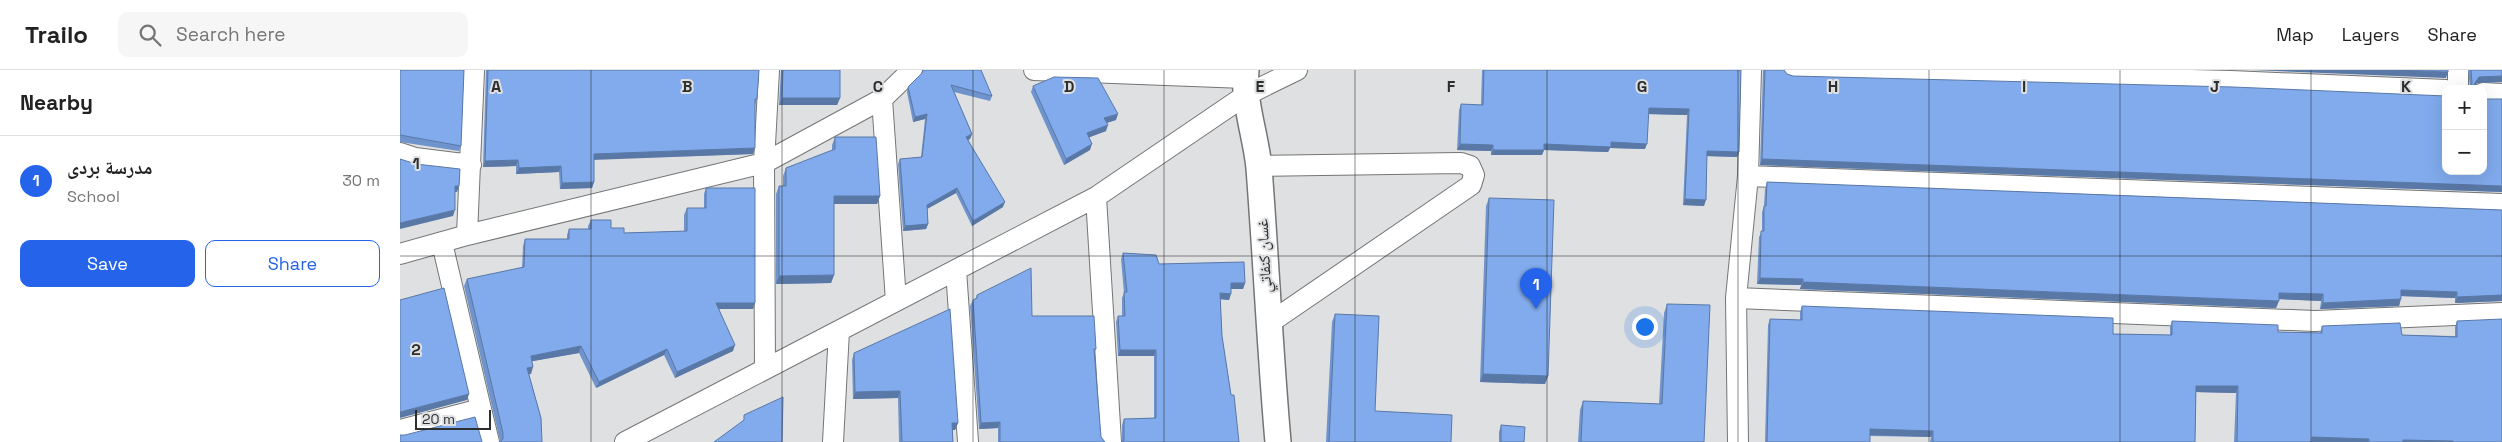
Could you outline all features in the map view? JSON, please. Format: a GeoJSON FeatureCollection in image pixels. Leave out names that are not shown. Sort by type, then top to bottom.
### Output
{"type":"FeatureCollection","features":[{"type":"Feature","properties":{"kind":"street"},"geometry":{"type":"LineString","coordinates":[[468,235],[474,70]]}},
{"type":"Feature","properties":{"kind":"street"},"geometry":{"type":"LineString","coordinates":[[765,369],[764,164],[769,70]]}},
{"type":"Feature","properties":{"kind":"street"},"geometry":{"type":"LineString","coordinates":[[400,254],[468,235],[764,164],[882,99],[912,70]]}},
{"type":"Feature","properties":{"kind":"street"},"geometry":{"type":"LineString","coordinates":[[1034,70],[1246,81],[1296,70]]}},
{"type":"Feature","properties":{"kind":"street"},"geometry":{"type":"LineString","coordinates":[[1738,442],[1736,298],[1748,176],[1751,70]]}},
{"type":"Feature","properties":{"kind":"street"},"geometry":{"type":"LineString","coordinates":[[1791,70],[2334,78],[2442,90]]}},
{"type":"Feature","properties":{"kind":"street"},"geometry":{"type":"LineString","coordinates":[[2458,70],[2458,85]]}},
{"type":"Feature","properties":{"kind":"street"},"geometry":{"type":"LineString","coordinates":[[625,442],[1096,197],[1246,81]]}},
{"type":"Feature","properties":{"kind":"street","name":"غسان كنفاتي"},"geometry":{"type":"LineString","coordinates":[[1246,81],[1259,166],[1268,324],[1278,442]]}},
{"type":"Feature","properties":{"kind":"street"},"geometry":{"type":"LineString","coordinates":[[2487,93],[2502,94]]}},
{"type":"Feature","properties":{"kind":"street"},"geometry":{"type":"LineString","coordinates":[[882,99],[896,301]]}},
{"type":"Feature","properties":{"kind":"street"},"geometry":{"type":"LineString","coordinates":[[400,153],[415,158],[471,165]]}},
{"type":"Feature","properties":{"kind":"street"},"geometry":{"type":"LineString","coordinates":[[1259,166],[1462,164],[1470,166],[1474,175],[1471,185],[1268,324]]}},
{"type":"Feature","properties":{"kind":"street"},"geometry":{"type":"LineString","coordinates":[[1748,176],[2502,204]]}},
{"type":"Feature","properties":{"kind":"street"},"geometry":{"type":"LineString","coordinates":[[1096,197],[1111,442]]}},
{"type":"Feature","properties":{"kind":"street"},"geometry":{"type":"LineString","coordinates":[[442,243],[489,442]]}},
{"type":"Feature","properties":{"kind":"street"},"geometry":{"type":"LineString","coordinates":[[956,270],[968,442]]}},
{"type":"Feature","properties":{"kind":"street"},"geometry":{"type":"LineString","coordinates":[[1736,298],[2315,320],[2502,313]]}},
{"type":"Feature","properties":{"kind":"street"},"geometry":{"type":"LineString","coordinates":[[833,442],[839,331]]}},
{"type":"Feature","properties":{"kind":"street"},"geometry":{"type":"LineString","coordinates":[[400,430],[481,410]]}},
{"type":"Feature","properties":{"kind":"building"},"geometry":{"type":"Polygon","coordinates":[[[400,70],[464,70],[461,146],[400,135],[400,70]]]}},
{"type":"Feature","properties":{"kind":"building"},"geometry":{"type":"Polygon","coordinates":[[[488,70],[759,70],[757,99],[755,99],[755,148],[594,154],[594,182],[562,183],[561,166],[519,168],[518,160],[485,161],[488,70]]]}},
{"type":"Feature","properties":{"kind":"building"},"geometry":{"type":"Polygon","coordinates":[[[783,70],[840,70],[840,98],[782,98],[783,70]]]}},
{"type":"Feature","properties":{"kind":"building"},"geometry":{"type":"Polygon","coordinates":[[[923,70],[981,70],[992,96],[951,85],[972,134],[966,137],[1005,202],[973,221],[957,188],[927,205],[928,224],[905,226],[900,159],[922,157],[927,114],[915,117],[908,87],[923,70]]]}},
{"type":"Feature","properties":{"kind":"building"},"geometry":{"type":"Polygon","coordinates":[[[1484,70],[1741,70],[1739,152],[1707,151],[1706,200],[1685,199],[1689,109],[1649,108],[1647,144],[1611,142],[1611,147],[1544,144],[1544,150],[1493,150],[1493,145],[1460,144],[1461,104],[1483,105],[1484,70]]]}},
{"type":"Feature","properties":{"kind":"building"},"geometry":{"type":"Polygon","coordinates":[[[1765,70],[1784,70],[1787,74],[1793,76],[2233,87],[2442,96],[2442,175],[2487,175],[2487,99],[2502,99],[2502,186],[1762,159],[1765,70]]]}},
{"type":"Feature","properties":{"kind":"building"},"geometry":{"type":"Polygon","coordinates":[[[2394,70],[2448,70],[2448,72],[2394,70]]]}},
{"type":"Feature","properties":{"kind":"building"},"geometry":{"type":"Polygon","coordinates":[[[2471,70],[2502,70],[2502,76],[2479,77],[2474,85],[2471,85],[2471,70]]]}},
{"type":"Feature","properties":{"kind":"building"},"geometry":{"type":"Polygon","coordinates":[[[1054,77],[1098,78],[1118,114],[1104,118],[1108,125],[1087,133],[1092,144],[1066,159],[1033,86],[1054,77]]]}},
{"type":"Feature","properties":{"kind":"building"},"geometry":{"type":"Polygon","coordinates":[[[835,137],[876,137],[880,196],[834,196],[834,275],[779,276],[779,186],[786,186],[786,168],[835,149],[835,137]]]}},
{"type":"Feature","properties":{"kind":"building"},"geometry":{"type":"Polygon","coordinates":[[[400,159],[416,164],[460,169],[459,186],[455,186],[455,210],[400,223],[400,159]]]}},
{"type":"Feature","properties":{"kind":"building"},"geometry":{"type":"Polygon","coordinates":[[[1767,182],[2502,210],[2502,295],[2457,297],[2457,292],[2401,290],[2401,299],[2323,303],[2323,294],[2279,293],[2279,301],[1803,282],[1803,279],[1760,278],[1761,231],[1764,231],[1764,206],[1766,206],[1767,182]]]}},
{"type":"Feature","properties":{"kind":"building"},"geometry":{"type":"Polygon","coordinates":[[[706,188],[755,188],[755,303],[716,303],[735,345],[677,372],[667,349],[599,382],[581,346],[531,356],[533,367],[527,368],[541,418],[542,442],[500,442],[503,439],[503,433],[467,279],[524,267],[525,239],[569,239],[569,229],[591,229],[591,220],[611,220],[611,228],[624,228],[624,233],[687,231],[687,208],[706,208],[706,188]]]}},
{"type":"Feature","properties":{"kind":"building"},"geometry":{"type":"Polygon","coordinates":[[[1489,198],[1554,200],[1548,376],[1483,374],[1489,198]]]}},
{"type":"Feature","properties":{"kind":"building"},"geometry":{"type":"Polygon","coordinates":[[[1123,253],[1156,255],[1159,264],[1244,262],[1245,283],[1231,283],[1231,294],[1220,293],[1222,336],[1231,395],[1234,395],[1239,442],[1122,442],[1124,441],[1124,419],[1156,418],[1156,350],[1120,350],[1118,316],[1125,316],[1124,292],[1127,292],[1123,253]]]}},
{"type":"Feature","properties":{"kind":"building"},"geometry":{"type":"Polygon","coordinates":[[[1031,268],[1032,316],[1094,316],[1096,349],[1094,349],[1101,437],[1105,442],[1000,442],[1000,422],[981,423],[973,300],[977,298],[977,295],[1031,268]]]}},
{"type":"Feature","properties":{"kind":"building"},"geometry":{"type":"Polygon","coordinates":[[[444,288],[469,394],[400,412],[400,300],[444,288]]]}},
{"type":"Feature","properties":{"kind":"building"},"geometry":{"type":"Polygon","coordinates":[[[1667,304],[1710,305],[1704,442],[1581,442],[1583,401],[1662,404],[1667,304]]]}},
{"type":"Feature","properties":{"kind":"building"},"geometry":{"type":"Polygon","coordinates":[[[1802,306],[2113,318],[2113,334],[2172,335],[2172,321],[2278,325],[2278,332],[2322,333],[2322,326],[2400,323],[2402,335],[2457,337],[2457,321],[2502,319],[2502,442],[2403,440],[2403,442],[2369,442],[2369,439],[2312,437],[2312,442],[2237,442],[2238,386],[2196,386],[2195,442],[1933,442],[1933,431],[1870,429],[1870,442],[1767,442],[1770,319],[1802,320],[1802,306]]]}},
{"type":"Feature","properties":{"kind":"building"},"geometry":{"type":"Polygon","coordinates":[[[950,309],[958,423],[952,423],[953,442],[902,442],[900,391],[855,392],[854,353],[950,309]]]}},
{"type":"Feature","properties":{"kind":"building"},"geometry":{"type":"Polygon","coordinates":[[[1335,314],[1379,316],[1375,411],[1452,415],[1451,442],[1329,442],[1335,314]]]}},
{"type":"Feature","properties":{"kind":"building"},"geometry":{"type":"Polygon","coordinates":[[[783,397],[782,442],[714,442],[744,420],[744,415],[783,397]]]}},
{"type":"Feature","properties":{"kind":"building"},"geometry":{"type":"Polygon","coordinates":[[[475,417],[482,442],[400,442],[400,435],[475,417]]]}},
{"type":"Feature","properties":{"kind":"building"},"geometry":{"type":"Polygon","coordinates":[[[1501,425],[1525,427],[1524,442],[1501,442],[1501,425]]]}},
{"type":"Feature","properties":{"kind":"place","name":"مدرسة بردى"},"geometry":{"type":"Point","coordinates":[1536,309]}}]}
